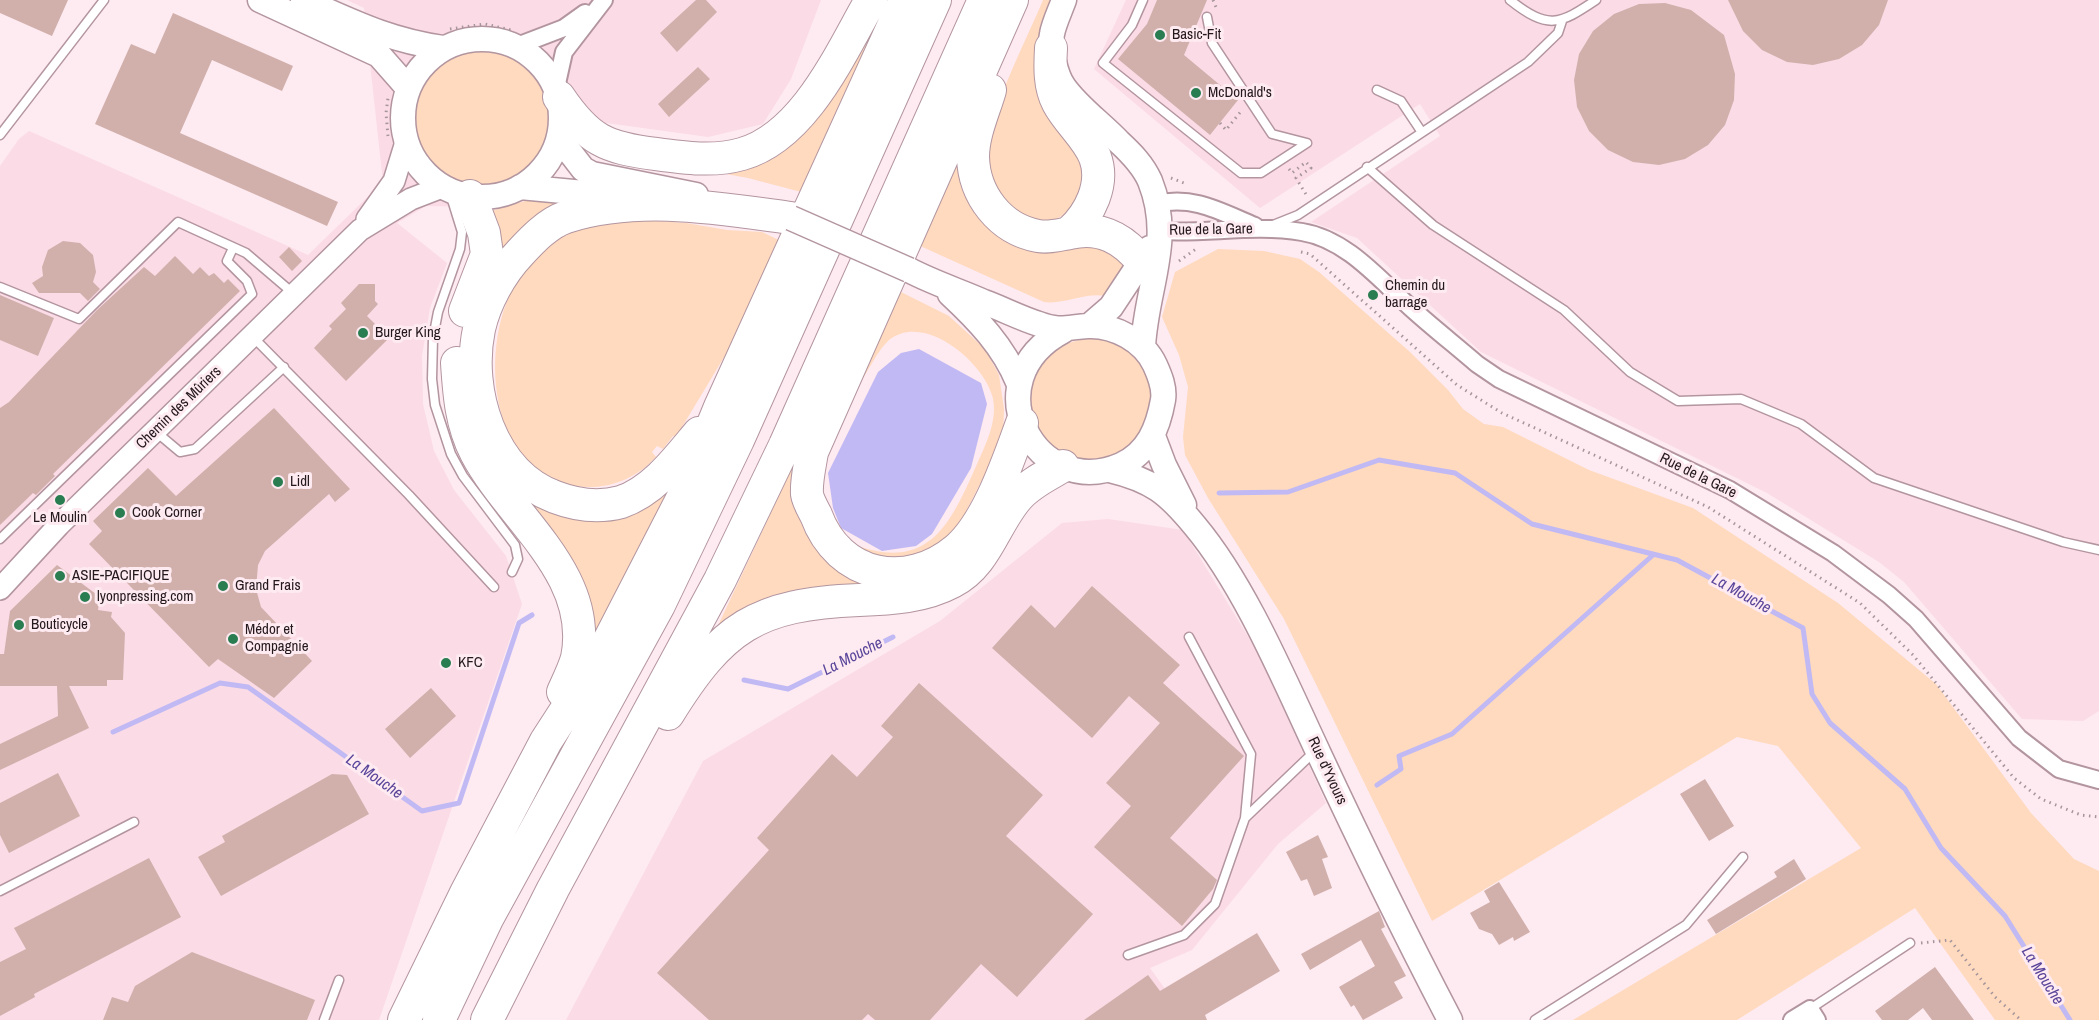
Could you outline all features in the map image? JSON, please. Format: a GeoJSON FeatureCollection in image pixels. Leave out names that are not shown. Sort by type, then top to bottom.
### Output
{"type":"FeatureCollection","features":[{"type":"Feature","properties":{"kind":"highway"},"geometry":{"type":"LineString","coordinates":[[557,93],[577,124],[607,144],[629,151],[692,159],[716,159],[744,153],[764,143],[799,115],[829,73],[871,0]]}},
{"type":"Feature","properties":{"kind":"highway"},"geometry":{"type":"LineString","coordinates":[[404,1020],[466,893],[546,741],[601,656],[683,496],[720,407],[905,0]]}},
{"type":"Feature","properties":{"kind":"highway"},"geometry":{"type":"LineString","coordinates":[[439,1020],[488,917],[669,584],[738,440],[935,0]]}},
{"type":"Feature","properties":{"kind":"highway"},"geometry":{"type":"LineString","coordinates":[[488,1020],[604,793],[720,580],[775,466],[984,0]]}},
{"type":"Feature","properties":{"kind":"highway"},"geometry":{"type":"LineString","coordinates":[[1012,0],[812,452],[807,494],[821,530],[833,547],[852,561],[873,571],[895,575],[918,572],[939,563],[959,547],[978,525],[1022,423]]}},
{"type":"Feature","properties":{"kind":"highway"},"geometry":{"type":"LineString","coordinates":[[1023,0],[994,76],[976,136],[974,157],[976,177],[992,210],[1005,223],[1038,236],[1056,237],[1070,232],[1101,232],[1118,238],[1147,272]]}},
{"type":"Feature","properties":{"kind":"highway"},"geometry":{"type":"LineString","coordinates":[[1051,48],[1050,76],[1057,102],[1094,156],[1098,175],[1096,195],[1079,224],[1070,232]]}},
{"type":"Feature","properties":{"kind":"highway"},"geometry":{"type":"LineString","coordinates":[[454,191],[484,233],[487,254],[462,319],[456,354],[460,407],[475,450],[489,476],[540,539],[558,567],[572,603],[578,630],[577,658],[555,710],[546,741]]}},
{"type":"Feature","properties":{"kind":"highway"},"geometry":{"type":"LineString","coordinates":[[720,407],[671,466],[649,486],[623,501],[599,506],[568,502],[541,492],[513,468],[492,439],[482,408],[475,368],[479,328],[492,292],[521,252],[536,236],[563,218],[630,205],[701,206],[791,218]]}},
{"type":"Feature","properties":{"kind":"highway"},"geometry":{"type":"LineString","coordinates":[[604,793],[636,766],[685,687],[730,633],[751,620],[795,606],[916,595],[954,582],[983,554],[1018,497],[1030,486],[1063,466]]}},
{"type":"Feature","properties":{"kind":"main road"},"geometry":{"type":"LineString","coordinates":[[260,0],[379,55],[408,88]]}},
{"type":"Feature","properties":{"kind":"main road"},"geometry":{"type":"LineString","coordinates":[[303,0],[405,43],[443,48]]}},
{"type":"Feature","properties":{"kind":"main road"},"geometry":{"type":"LineString","coordinates":[[1064,0],[1052,36],[1051,48],[1063,86],[1139,162],[1150,181],[1156,204],[1160,231],[1147,272],[1143,347]]}},
{"type":"Feature","properties":{"kind":"main road"},"geometry":{"type":"LineString","coordinates":[[472,38],[502,40],[517,46],[544,68],[557,93],[561,120],[558,138],[552,155],[541,170],[520,187],[496,196],[454,191],[420,168],[406,142],[402,124],[403,105],[408,88],[422,65],[443,48],[472,38]]}},
{"type":"Feature","properties":{"kind":"main road"},"geometry":{"type":"LineString","coordinates":[[558,138],[583,169],[592,174],[711,197],[791,218],[909,270],[944,288],[1041,325],[1063,331]]}},
{"type":"Feature","properties":{"kind":"main road"},"geometry":{"type":"LineString","coordinates":[[520,187],[628,197],[711,197]]}},
{"type":"Feature","properties":{"kind":"main road"},"geometry":{"type":"LineString","coordinates":[[1089,326],[1147,272]]}},
{"type":"Feature","properties":{"kind":"main road"},"geometry":{"type":"LineString","coordinates":[[944,288],[973,315],[1003,350],[1018,382]]}},
{"type":"Feature","properties":{"kind":"main road"},"geometry":{"type":"LineString","coordinates":[[1089,326],[1108,328],[1125,334],[1143,347],[1161,378],[1164,395],[1153,436],[1143,451],[1128,462],[1110,470],[1093,473],[1063,466],[1044,455],[1032,442],[1022,423],[1017,402],[1018,382],[1034,351],[1048,338],[1063,331],[1089,326]]}},
{"type":"Feature","properties":{"kind":"main road"},"geometry":{"type":"LineString","coordinates":[[1153,436],[1164,465],[1195,526]]}},
{"type":"Feature","properties":{"kind":"main road"},"geometry":{"type":"LineString","coordinates":[[1110,470],[1150,482],[1195,526]]}},
{"type":"Feature","properties":{"kind":"main road","name":"Rue d'Yvours"},"geometry":{"type":"LineString","coordinates":[[1195,526],[1262,634],[1387,902],[1450,1020]]}},
{"type":"Feature","properties":{"kind":"street"},"geometry":{"type":"LineString","coordinates":[[517,46],[564,28],[604,0]]}},
{"type":"Feature","properties":{"kind":"street"},"geometry":{"type":"LineString","coordinates":[[557,93],[564,52],[604,0]]}},
{"type":"Feature","properties":{"kind":"street","name":"Chemin des Mûriers"},"geometry":{"type":"LineString","coordinates":[[0,589],[59,525],[360,230],[394,181],[406,142]]}},
{"type":"Feature","properties":{"kind":"street","name":"Chemin des Mûriers"},"geometry":{"type":"LineString","coordinates":[[360,230],[411,199],[454,191]]}},
{"type":"Feature","properties":{"kind":"street","name":"Rue de la Gare"},"geometry":{"type":"LineString","coordinates":[[1156,204],[1167,201],[1198,202],[1261,229]]}},
{"type":"Feature","properties":{"kind":"street","name":"Rue de la Gare"},"geometry":{"type":"LineString","coordinates":[[1160,231],[1190,233],[1261,229],[1301,232],[1332,242],[1356,257],[1477,364],[1499,379],[1730,490],[1833,553],[1889,595],[1916,619],[2019,738],[2059,769],[2099,780]]}},
{"type":"Feature","properties":{"kind":"street"},"geometry":{"type":"LineString","coordinates":[[1792,1020],[1813,1014]]}},
{"type":"Feature","properties":{"kind":"lane"},"geometry":{"type":"LineString","coordinates":[[0,135],[104,0]]}},
{"type":"Feature","properties":{"kind":"lane"},"geometry":{"type":"LineString","coordinates":[[1143,0],[1132,25],[1103,63],[1241,173],[1261,173],[1307,143],[1272,134],[1212,43],[1208,17]]}},
{"type":"Feature","properties":{"kind":"lane"},"geometry":{"type":"LineString","coordinates":[[1510,0],[1541,19],[1562,21],[1596,0]]}},
{"type":"Feature","properties":{"kind":"lane"},"geometry":{"type":"LineString","coordinates":[[1261,229],[1298,215],[1527,62],[1558,33],[1562,21]]}},
{"type":"Feature","properties":{"kind":"lane"},"geometry":{"type":"LineString","coordinates":[[1377,90],[1401,101],[1421,131]]}},
{"type":"Feature","properties":{"kind":"lane"},"geometry":{"type":"LineString","coordinates":[[1367,167],[1433,225],[1564,310],[1630,372],[1678,401],[1741,399],[1801,424],[1874,478],[2063,542],[2099,550]]}},
{"type":"Feature","properties":{"kind":"lane"},"geometry":{"type":"LineString","coordinates":[[454,191],[462,232],[460,249],[438,312],[432,357],[435,405],[451,454],[463,476],[515,544],[518,559],[512,572]]}},
{"type":"Feature","properties":{"kind":"lane"},"geometry":{"type":"LineString","coordinates":[[0,287],[79,319],[178,222],[246,254],[294,295]]}},
{"type":"Feature","properties":{"kind":"lane"},"geometry":{"type":"LineString","coordinates":[[0,539],[252,294],[247,281],[227,261],[233,248]]}},
{"type":"Feature","properties":{"kind":"lane"},"geometry":{"type":"LineString","coordinates":[[252,336],[409,495],[494,587]]}},
{"type":"Feature","properties":{"kind":"lane"},"geometry":{"type":"LineString","coordinates":[[155,431],[180,452],[195,449],[284,367]]}},
{"type":"Feature","properties":{"kind":"lane"},"geometry":{"type":"LineString","coordinates":[[1128,956],[1184,935],[1215,904],[1245,818],[1251,754],[1189,637]]}},
{"type":"Feature","properties":{"kind":"lane"},"geometry":{"type":"LineString","coordinates":[[1245,818],[1317,750]]}},
{"type":"Feature","properties":{"kind":"lane"},"geometry":{"type":"LineString","coordinates":[[0,891],[134,822]]}},
{"type":"Feature","properties":{"kind":"lane"},"geometry":{"type":"LineString","coordinates":[[1535,1020],[1686,925],[1743,857]]}},
{"type":"Feature","properties":{"kind":"lane"},"geometry":{"type":"LineString","coordinates":[[1813,1014],[1910,943]]}},
{"type":"Feature","properties":{"kind":"lane"},"geometry":{"type":"LineString","coordinates":[[324,1020],[339,980]]}},
{"type":"Feature","properties":{"kind":"path"},"geometry":{"type":"LineString","coordinates":[[1220,123],[1226,130],[1245,106]]}},
{"type":"Feature","properties":{"kind":"path"},"geometry":{"type":"LineString","coordinates":[[1164,171],[1172,179]]}},
{"type":"Feature","properties":{"kind":"path"},"geometry":{"type":"LineString","coordinates":[[1291,248],[1310,255],[1457,385],[1502,413],[1708,507],[1860,603],[1913,655],[2014,778],[2041,799],[2081,815],[2099,817]]}},
{"type":"Feature","properties":{"kind":"path"},"geometry":{"type":"LineString","coordinates":[[1910,943],[1950,940],[1995,997],[2021,1020]]}},
{"type":"Feature","properties":{"kind":"shaded area"},"geometry":{"type":"Polygon","coordinates":[[[347,0],[821,0],[791,79],[763,124],[708,137],[592,121],[539,197],[499,207],[426,206],[397,223],[447,263],[430,308],[422,356],[423,404],[434,451],[454,490],[506,556],[522,604],[379,1020],[0,1020],[0,166],[19,139],[29,131],[308,255],[383,182],[364,8],[347,0]]]}},
{"type":"Feature","properties":{"kind":"shaded area"},"geometry":{"type":"Polygon","coordinates":[[[884,0],[891,0],[805,193],[748,178],[704,170],[729,167],[884,0]]]}},
{"type":"Feature","properties":{"kind":"shaded area"},"geometry":{"type":"Polygon","coordinates":[[[1043,0],[1050,0],[1036,51],[1084,174],[1077,199],[1064,214],[1049,221],[1032,220],[1016,212],[1002,200],[992,184],[987,165],[992,126],[999,104],[1043,0]]]}},
{"type":"Feature","properties":{"kind":"shaded area"},"geometry":{"type":"Polygon","coordinates":[[[1126,0],[2099,0],[2099,711],[2083,721],[2022,719],[1904,582],[1879,562],[1767,493],[1481,352],[1357,238],[1311,222],[1440,136],[1420,104],[1260,208],[1094,69],[1126,0]]]}},
{"type":"Feature","properties":{"kind":"shaded area"},"geometry":{"type":"Polygon","coordinates":[[[482,49],[508,54],[531,69],[546,92],[551,118],[546,144],[531,167],[508,182],[482,187],[456,182],[433,167],[418,144],[413,118],[418,92],[433,69],[456,54],[482,49]]]}},
{"type":"Feature","properties":{"kind":"shaded area"},"geometry":{"type":"Polygon","coordinates":[[[961,145],[971,196],[1085,239],[1132,262],[1112,298],[1096,295],[1044,302],[918,245],[961,145]]]}},
{"type":"Feature","properties":{"kind":"shaded area"},"geometry":{"type":"Polygon","coordinates":[[[539,197],[579,199],[502,258],[491,211],[539,197]]]}},
{"type":"Feature","properties":{"kind":"shaded area"},"geometry":{"type":"Polygon","coordinates":[[[642,220],[762,232],[783,242],[744,324],[676,437],[673,436],[663,449],[657,446],[652,452],[656,457],[642,470],[625,480],[597,487],[587,487],[553,479],[528,461],[510,436],[499,404],[495,370],[498,336],[506,304],[520,276],[530,263],[546,246],[559,237],[575,229],[594,225],[642,220]]]}},
{"type":"Feature","properties":{"kind":"shaded area"},"geometry":{"type":"Polygon","coordinates":[[[1218,249],[1264,251],[1300,259],[1319,272],[1410,352],[1448,390],[1463,409],[1484,424],[1503,427],[1589,470],[1693,508],[1838,603],[1936,684],[2031,813],[2074,859],[2099,871],[2099,1020],[1995,1020],[1915,908],[1737,1020],[1573,1020],[1861,848],[1778,746],[1737,737],[1432,921],[1284,619],[1208,498],[1185,455],[1183,437],[1188,387],[1179,355],[1162,317],[1175,272],[1218,249]]]}},
{"type":"Feature","properties":{"kind":"shaded area"},"geometry":{"type":"Polygon","coordinates":[[[901,292],[949,316],[985,349],[999,375],[1004,409],[1003,439],[955,533],[913,560],[870,557],[852,544],[878,551],[900,552],[918,548],[933,538],[946,524],[967,486],[993,422],[994,404],[986,382],[977,368],[964,355],[950,344],[934,336],[918,332],[903,333],[889,340],[877,354],[861,382],[863,370],[901,292]]]}},
{"type":"Feature","properties":{"kind":"shaded area"},"geometry":{"type":"Polygon","coordinates":[[[1091,339],[1114,343],[1134,356],[1147,376],[1151,399],[1147,422],[1134,442],[1114,455],[1091,459],[1068,455],[1048,442],[1035,422],[1031,399],[1035,376],[1048,356],[1068,343],[1091,339]]]}},
{"type":"Feature","properties":{"kind":"shaded area"},"geometry":{"type":"Polygon","coordinates":[[[919,349],[981,383],[987,404],[971,468],[932,534],[916,546],[882,551],[841,528],[833,508],[828,473],[878,372],[901,353],[919,349]]]}},
{"type":"Feature","properties":{"kind":"shaded area"},"geometry":{"type":"Polygon","coordinates":[[[798,455],[797,504],[805,533],[813,546],[846,571],[897,587],[715,632],[798,455]]]}},
{"type":"Feature","properties":{"kind":"shaded area"},"geometry":{"type":"Polygon","coordinates":[[[676,480],[589,648],[523,503],[676,480]]]}},
{"type":"Feature","properties":{"kind":"shaded area"},"geometry":{"type":"Polygon","coordinates":[[[1108,519],[1183,530],[1257,651],[1326,803],[1278,844],[1192,950],[1150,968],[1187,1020],[566,1020],[703,761],[940,621],[1062,523],[1108,519]]]}},
{"type":"Feature","properties":{"kind":"building"},"geometry":{"type":"Polygon","coordinates":[[[0,0],[68,0],[52,36],[0,13],[0,0]]]}},
{"type":"Feature","properties":{"kind":"building"},"geometry":{"type":"Polygon","coordinates":[[[696,0],[706,0],[717,12],[677,52],[660,33],[696,0]]]}},
{"type":"Feature","properties":{"kind":"building"},"geometry":{"type":"Polygon","coordinates":[[[1157,0],[1207,0],[1184,55],[1238,100],[1210,135],[1118,59],[1147,24],[1157,0]]]}},
{"type":"Feature","properties":{"kind":"building"},"geometry":{"type":"Polygon","coordinates":[[[1728,0],[1888,0],[1879,25],[1862,45],[1839,59],[1813,65],[1787,62],[1762,50],[1743,31],[1728,0]]]}},
{"type":"Feature","properties":{"kind":"building"},"geometry":{"type":"Polygon","coordinates":[[[1665,3],[1691,10],[1724,35],[1735,74],[1734,100],[1725,125],[1708,145],[1685,159],[1659,165],[1633,162],[1608,150],[1589,131],[1577,107],[1574,80],[1579,54],[1593,31],[1614,14],[1639,4],[1665,3]]]}},
{"type":"Feature","properties":{"kind":"building"},"geometry":{"type":"Polygon","coordinates":[[[173,13],[293,66],[282,91],[212,60],[180,133],[338,202],[327,226],[95,124],[131,44],[155,54],[173,13]]]}},
{"type":"Feature","properties":{"kind":"building"},"geometry":{"type":"Polygon","coordinates":[[[698,67],[710,79],[669,117],[658,104],[698,67]]]}},
{"type":"Feature","properties":{"kind":"building"},"geometry":{"type":"Polygon","coordinates":[[[63,241],[80,243],[93,255],[96,272],[93,282],[100,289],[88,301],[80,293],[39,293],[32,283],[43,276],[42,267],[48,250],[63,241]]]}},
{"type":"Feature","properties":{"kind":"building"},"geometry":{"type":"Polygon","coordinates":[[[289,247],[302,261],[292,271],[279,257],[289,247]]]}},
{"type":"Feature","properties":{"kind":"building"},"geometry":{"type":"Polygon","coordinates":[[[175,256],[193,274],[200,267],[209,276],[214,273],[224,283],[228,279],[240,291],[53,474],[55,476],[36,495],[33,493],[0,525],[0,408],[9,402],[97,310],[144,267],[155,276],[175,256]]]}},
{"type":"Feature","properties":{"kind":"building"},"geometry":{"type":"Polygon","coordinates":[[[359,284],[375,284],[375,301],[378,304],[367,316],[389,338],[346,381],[314,348],[332,329],[329,326],[346,309],[341,303],[359,284]]]}},
{"type":"Feature","properties":{"kind":"building"},"geometry":{"type":"Polygon","coordinates":[[[0,295],[54,318],[38,356],[0,340],[0,295]]]}},
{"type":"Feature","properties":{"kind":"building"},"geometry":{"type":"Polygon","coordinates":[[[274,408],[350,489],[335,502],[329,494],[265,551],[258,565],[256,589],[261,607],[312,661],[274,698],[218,659],[209,667],[89,544],[102,531],[93,521],[148,468],[176,496],[274,408]]]}},
{"type":"Feature","properties":{"kind":"building"},"geometry":{"type":"Polygon","coordinates":[[[57,565],[100,597],[98,610],[112,612],[111,617],[125,633],[123,680],[107,680],[107,686],[69,686],[89,728],[0,770],[0,744],[58,716],[57,686],[0,686],[0,654],[4,654],[10,611],[57,565]]]}},
{"type":"Feature","properties":{"kind":"building"},"geometry":{"type":"Polygon","coordinates":[[[1092,586],[1180,665],[1163,683],[1244,756],[1170,838],[1217,880],[1213,889],[1182,926],[1094,847],[1131,806],[1106,783],[1160,723],[1129,696],[1092,738],[992,648],[1031,605],[1055,628],[1092,586]]]}},
{"type":"Feature","properties":{"kind":"building"},"geometry":{"type":"Polygon","coordinates":[[[919,683],[1043,795],[1006,836],[1093,914],[1017,997],[981,964],[930,1020],[875,1020],[868,1014],[862,1020],[709,1020],[657,973],[769,850],[757,838],[832,754],[857,777],[893,737],[881,726],[919,683]]]}},
{"type":"Feature","properties":{"kind":"building"},"geometry":{"type":"Polygon","coordinates":[[[431,688],[456,716],[410,758],[385,729],[431,688]]]}},
{"type":"Feature","properties":{"kind":"building"},"geometry":{"type":"Polygon","coordinates":[[[58,773],[80,816],[9,853],[0,835],[0,803],[58,773]]]}},
{"type":"Feature","properties":{"kind":"building"},"geometry":{"type":"Polygon","coordinates":[[[332,774],[347,775],[369,814],[221,896],[198,857],[225,842],[222,836],[332,774]]]}},
{"type":"Feature","properties":{"kind":"building"},"geometry":{"type":"Polygon","coordinates":[[[1705,779],[1734,826],[1709,841],[1680,794],[1705,779]]]}},
{"type":"Feature","properties":{"kind":"building"},"geometry":{"type":"Polygon","coordinates":[[[1318,835],[1328,857],[1322,859],[1332,888],[1314,896],[1307,879],[1301,881],[1286,852],[1318,835]]]}},
{"type":"Feature","properties":{"kind":"building"},"geometry":{"type":"Polygon","coordinates":[[[149,858],[181,917],[34,994],[35,997],[0,1016],[0,962],[26,949],[14,928],[149,858]]]}},
{"type":"Feature","properties":{"kind":"building"},"geometry":{"type":"Polygon","coordinates":[[[1794,859],[1806,879],[1716,934],[1707,920],[1777,877],[1774,872],[1794,859]]]}},
{"type":"Feature","properties":{"kind":"building"},"geometry":{"type":"Polygon","coordinates":[[[1499,882],[1530,932],[1514,941],[1513,937],[1499,945],[1492,934],[1479,929],[1470,913],[1490,902],[1484,891],[1499,882]]]}},
{"type":"Feature","properties":{"kind":"building"},"geometry":{"type":"Polygon","coordinates":[[[1379,911],[1385,927],[1381,929],[1406,976],[1394,982],[1403,998],[1363,1020],[1354,1005],[1351,1007],[1339,987],[1375,966],[1361,940],[1310,970],[1301,954],[1379,911]]]}},
{"type":"Feature","properties":{"kind":"building"},"geometry":{"type":"Polygon","coordinates":[[[1257,933],[1280,971],[1205,1015],[1207,1020],[1084,1020],[1148,975],[1160,991],[1257,933]]]}},
{"type":"Feature","properties":{"kind":"building"},"geometry":{"type":"Polygon","coordinates":[[[192,952],[315,1000],[307,1020],[103,1020],[112,997],[128,1002],[135,986],[192,952]]]}},
{"type":"Feature","properties":{"kind":"building"},"geometry":{"type":"Polygon","coordinates":[[[1935,967],[1974,1020],[1932,1020],[1923,1008],[1908,1020],[1882,1020],[1875,1011],[1935,967]]]}},
{"type":"Feature","properties":{"kind":"waterway","name":"La Mouche"},"geometry":{"type":"LineString","coordinates":[[1219,493],[1288,492],[1379,460],[1455,473],[1532,524],[1677,560],[1803,628],[1812,694],[1830,723],[1905,789],[1941,848],[2005,916],[2070,1020]]}},
{"type":"Feature","properties":{"kind":"waterway"},"geometry":{"type":"LineString","coordinates":[[1377,785],[1401,769],[1399,756],[1452,734],[1653,555]]}},
{"type":"Feature","properties":{"kind":"waterway","name":"La Mouche"},"geometry":{"type":"LineString","coordinates":[[113,732],[220,683],[248,687],[422,811],[459,803],[519,623],[532,615]]}},
{"type":"Feature","properties":{"kind":"waterway","name":"La Mouche"},"geometry":{"type":"LineString","coordinates":[[744,680],[788,689],[893,637]]}},
{"type":"Feature","properties":{"kind":"place","name":"Basic-Fit"},"geometry":{"type":"Point","coordinates":[1160,35]}},
{"type":"Feature","properties":{"kind":"place","name":"McDonald's"},"geometry":{"type":"Point","coordinates":[1196,93]}},
{"type":"Feature","properties":{"kind":"place","name":"Chemin du barrage"},"geometry":{"type":"Point","coordinates":[1373,295]}},
{"type":"Feature","properties":{"kind":"place","name":"Burger King"},"geometry":{"type":"Point","coordinates":[363,333]}},
{"type":"Feature","properties":{"kind":"place","name":"Lidl"},"geometry":{"type":"Point","coordinates":[278,482]}},
{"type":"Feature","properties":{"kind":"place","name":"Le Moulin"},"geometry":{"type":"Point","coordinates":[60,500]}},
{"type":"Feature","properties":{"kind":"place","name":"Cook Corner"},"geometry":{"type":"Point","coordinates":[120,513]}},
{"type":"Feature","properties":{"kind":"place","name":"ASIE-PACIFIQUE"},"geometry":{"type":"Point","coordinates":[60,576]}},
{"type":"Feature","properties":{"kind":"place","name":"Grand Frais"},"geometry":{"type":"Point","coordinates":[223,586]}},
{"type":"Feature","properties":{"kind":"place","name":"lyonpressing.com"},"geometry":{"type":"Point","coordinates":[85,597]}},
{"type":"Feature","properties":{"kind":"place","name":"Bouticycle"},"geometry":{"type":"Point","coordinates":[19,625]}},
{"type":"Feature","properties":{"kind":"place","name":"Médor et Compagnie"},"geometry":{"type":"Point","coordinates":[233,639]}},
{"type":"Feature","properties":{"kind":"place","name":"KFC"},"geometry":{"type":"Point","coordinates":[446,663]}}]}
